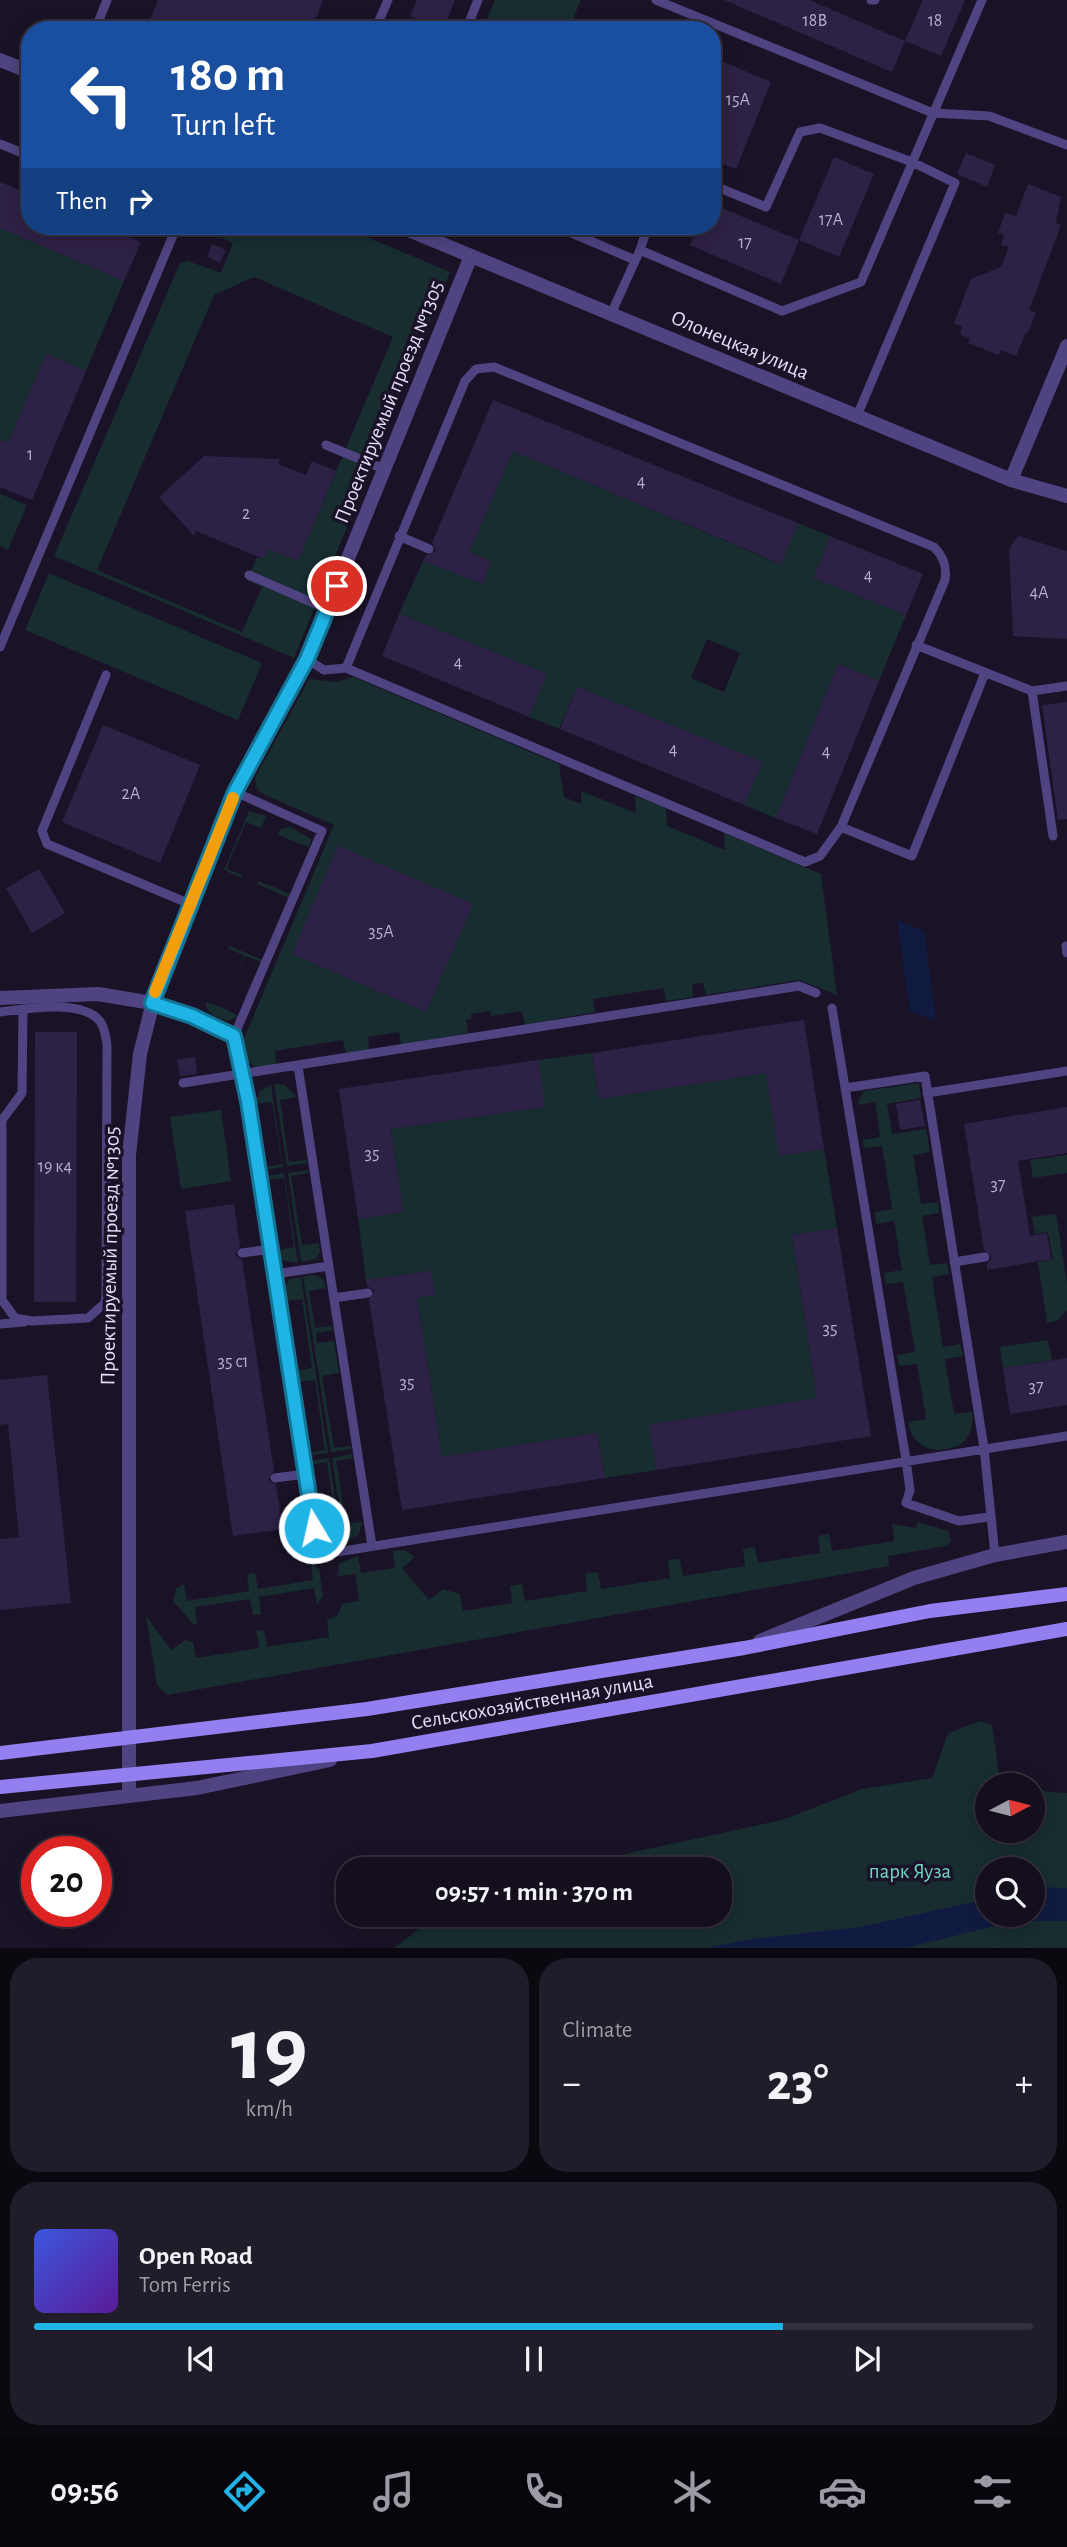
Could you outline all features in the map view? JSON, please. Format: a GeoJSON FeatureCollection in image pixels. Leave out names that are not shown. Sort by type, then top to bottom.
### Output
{"type":"FeatureCollection","features":[{"type":"Feature","properties":{"kind":"main road","name":"Сельскохозяйственная улица"},"geometry":{"type":"LineString","coordinates":[[0,1753],[367,1709],[744,1648],[930,1611],[1067,1594]]}},
{"type":"Feature","properties":{"kind":"main road","name":"Сельскохозяйственная улица"},"geometry":{"type":"LineString","coordinates":[[0,1787],[372,1751],[1067,1629]]}},
{"type":"Feature","properties":{"kind":"street"},"geometry":{"type":"LineString","coordinates":[[0,60],[21,68]]}},
{"type":"Feature","properties":{"kind":"street","name":"Олонецкая улица"},"geometry":{"type":"LineString","coordinates":[[421,235],[1011,480],[1067,496]]}},
{"type":"Feature","properties":{"kind":"street","name":"Проектируемый проезд №1305"},"geometry":{"type":"LineString","coordinates":[[129,1796],[129,1155],[140,1054],[152,1003],[235,792],[307,659],[471,256]]}},
{"type":"Feature","properties":{"kind":"street"},"geometry":{"type":"LineString","coordinates":[[1011,480],[1067,346]]}},
{"type":"Feature","properties":{"kind":"street"},"geometry":{"type":"LineString","coordinates":[[0,998],[97,994],[152,1003]]}},
{"type":"Feature","properties":{"kind":"street"},"geometry":{"type":"LineString","coordinates":[[744,1648],[914,1578],[995,1555],[1067,1542]]}},
{"type":"Feature","properties":{"kind":"street"},"geometry":{"type":"LineString","coordinates":[[0,1811],[197,1788],[372,1751]]}},
{"type":"Feature","properties":{"kind":"lane"},"geometry":{"type":"LineString","coordinates":[[98,21],[107,0]]}},
{"type":"Feature","properties":{"kind":"lane"},"geometry":{"type":"LineString","coordinates":[[380,21],[388,0]]}},
{"type":"Feature","properties":{"kind":"lane"},"geometry":{"type":"LineString","coordinates":[[470,21],[478,0]]}},
{"type":"Feature","properties":{"kind":"lane"},"geometry":{"type":"LineString","coordinates":[[656,0],[707,21]]}},
{"type":"Feature","properties":{"kind":"lane"},"geometry":{"type":"LineString","coordinates":[[640,250],[782,311],[861,282],[982,0]]}},
{"type":"Feature","properties":{"kind":"lane"},"geometry":{"type":"LineString","coordinates":[[721,27],[933,113],[989,116],[1067,145]]}},
{"type":"Feature","properties":{"kind":"lane"},"geometry":{"type":"LineString","coordinates":[[721,190],[766,207],[800,132],[820,128],[912,162],[955,183],[857,416]]}},
{"type":"Feature","properties":{"kind":"lane"},"geometry":{"type":"LineString","coordinates":[[0,144],[21,152]]}},
{"type":"Feature","properties":{"kind":"lane"},"geometry":{"type":"LineString","coordinates":[[0,647],[173,235]]}},
{"type":"Feature","properties":{"kind":"lane"},"geometry":{"type":"LineString","coordinates":[[576,235],[635,260]]}},
{"type":"Feature","properties":{"kind":"lane"},"geometry":{"type":"LineString","coordinates":[[611,314],[645,235]]}},
{"type":"Feature","properties":{"kind":"lane"},"geometry":{"type":"LineString","coordinates":[[307,659],[324,670],[346,668],[805,862],[820,856],[841,827],[945,580],[945,563],[934,547],[494,367],[476,369],[464,381],[346,668]]}},
{"type":"Feature","properties":{"kind":"lane"},"geometry":{"type":"LineString","coordinates":[[326,444],[384,469]]}},
{"type":"Feature","properties":{"kind":"lane"},"geometry":{"type":"LineString","coordinates":[[399,536],[429,549]]}},
{"type":"Feature","properties":{"kind":"lane"},"geometry":{"type":"LineString","coordinates":[[249,575],[327,609]]}},
{"type":"Feature","properties":{"kind":"lane"},"geometry":{"type":"LineString","coordinates":[[916,645],[1032,691],[1067,686]]}},
{"type":"Feature","properties":{"kind":"lane"},"geometry":{"type":"LineString","coordinates":[[841,827],[912,856],[985,673]]}},
{"type":"Feature","properties":{"kind":"lane"},"geometry":{"type":"LineString","coordinates":[[106,675],[42,831],[47,844],[190,904]]}},
{"type":"Feature","properties":{"kind":"lane"},"geometry":{"type":"LineString","coordinates":[[1032,691],[1053,836]]}},
{"type":"Feature","properties":{"kind":"lane"},"geometry":{"type":"LineString","coordinates":[[235,792],[322,831],[234,1036],[243,1074],[318,1555],[1067,1436]]}},
{"type":"Feature","properties":{"kind":"lane"},"geometry":{"type":"LineString","coordinates":[[183,1083],[799,986],[816,993]]}},
{"type":"Feature","properties":{"kind":"lane"},"geometry":{"type":"LineString","coordinates":[[152,1003],[192,1016],[234,1036]]}},
{"type":"Feature","properties":{"kind":"lane"},"geometry":{"type":"LineString","coordinates":[[831,1008],[906,1460],[910,1490],[906,1503],[959,1521],[989,1517]]}},
{"type":"Feature","properties":{"kind":"lane"},"geometry":{"type":"LineString","coordinates":[[23,1009],[22,1093],[1,1120],[1,1300],[15,1318],[32,1321]]}},
{"type":"Feature","properties":{"kind":"lane"},"geometry":{"type":"LineString","coordinates":[[0,1012],[75,1009],[91,1013],[102,1024],[107,1045],[105,1303],[88,1318],[0,1324]]}},
{"type":"Feature","properties":{"kind":"lane"},"geometry":{"type":"LineString","coordinates":[[298,1066],[372,1546]]}},
{"type":"Feature","properties":{"kind":"lane"},"geometry":{"type":"LineString","coordinates":[[928,1093],[1067,1071]]}},
{"type":"Feature","properties":{"kind":"lane"},"geometry":{"type":"LineString","coordinates":[[845,1088],[925,1076],[984,1448],[995,1555]]}},
{"type":"Feature","properties":{"kind":"lane"},"geometry":{"type":"LineString","coordinates":[[242,1253],[271,1249]]}},
{"type":"Feature","properties":{"kind":"lane"},"geometry":{"type":"LineString","coordinates":[[954,1262],[985,1257]]}},
{"type":"Feature","properties":{"kind":"lane"},"geometry":{"type":"LineString","coordinates":[[275,1274],[329,1266]]}},
{"type":"Feature","properties":{"kind":"lane"},"geometry":{"type":"LineString","coordinates":[[334,1298],[368,1293]]}},
{"type":"Feature","properties":{"kind":"lane"},"geometry":{"type":"LineString","coordinates":[[275,1478],[305,1474]]}},
{"type":"Feature","properties":{"kind":"green space"},"geometry":{"type":"Polygon","coordinates":[[[495,0],[581,0],[572,21],[486,21],[495,0]]]}},
{"type":"Feature","properties":{"kind":"green space"},"geometry":{"type":"Polygon","coordinates":[[[0,228],[124,281],[86,371],[46,354],[8,443],[0,440],[0,228]]]}},
{"type":"Feature","properties":{"kind":"green space"},"geometry":{"type":"Polygon","coordinates":[[[217,235],[362,235],[450,272],[294,658],[54,556],[180,263],[188,261],[221,273],[233,243],[217,235]],[[254,277],[214,295],[97,570],[242,632],[262,587],[247,580],[257,557],[264,559],[268,549],[298,561],[393,337],[254,277]]]}},
{"type":"Feature","properties":{"kind":"green space"},"geometry":{"type":"Polygon","coordinates":[[[513,451],[780,564],[798,523],[830,536],[814,578],[906,615],[879,681],[838,664],[776,818],[744,805],[761,762],[577,687],[559,729],[529,717],[546,674],[399,614],[423,561],[483,584],[491,561],[469,552],[513,451]],[[707,639],[691,678],[724,692],[740,653],[707,639]]]}},
{"type":"Feature","properties":{"kind":"green space"},"geometry":{"type":"Polygon","coordinates":[[[0,494],[27,505],[8,550],[0,546],[0,494]]]}},
{"type":"Feature","properties":{"kind":"green space"},"geometry":{"type":"Polygon","coordinates":[[[49,573],[262,663],[238,720],[25,630],[49,573]]]}},
{"type":"Feature","properties":{"kind":"green space"},"geometry":{"type":"Polygon","coordinates":[[[353,677],[559,764],[564,797],[581,804],[581,791],[636,813],[635,796],[666,808],[667,826],[725,850],[724,833],[821,874],[837,995],[799,980],[706,995],[703,983],[692,984],[693,997],[666,1001],[664,988],[593,999],[595,1012],[525,1025],[522,1011],[491,1016],[490,1011],[471,1014],[471,1019],[466,1020],[468,1033],[401,1045],[399,1032],[368,1037],[369,1050],[346,1054],[343,1040],[275,1051],[276,1064],[256,1068],[246,1060],[243,1041],[334,825],[265,795],[257,790],[255,778],[309,679],[336,682],[353,677]],[[472,905],[292,954],[426,1012],[472,905]]]}},
{"type":"Feature","properties":{"kind":"green space"},"geometry":{"type":"Polygon","coordinates":[[[249,811],[266,816],[261,828],[246,822],[229,862],[227,869],[242,875],[241,878],[224,870],[249,811]]]}},
{"type":"Feature","properties":{"kind":"green space"},"geometry":{"type":"Polygon","coordinates":[[[290,827],[311,839],[309,847],[277,834],[281,829],[290,827]]]}},
{"type":"Feature","properties":{"kind":"green space"},"geometry":{"type":"Polygon","coordinates":[[[258,881],[290,894],[289,898],[257,884],[258,881]]]}},
{"type":"Feature","properties":{"kind":"green space"},"geometry":{"type":"Polygon","coordinates":[[[229,946],[263,960],[262,962],[245,956],[223,1008],[244,955],[228,949],[229,946]]]}},
{"type":"Feature","properties":{"kind":"green space"},"geometry":{"type":"Polygon","coordinates":[[[206,1002],[239,1016],[228,1021],[216,1017],[208,1010],[206,1002]]]}},
{"type":"Feature","properties":{"kind":"green space"},"geometry":{"type":"Polygon","coordinates":[[[592,1053],[599,1099],[766,1073],[780,1156],[824,1149],[837,1228],[792,1235],[817,1398],[650,1425],[656,1470],[605,1478],[597,1433],[442,1457],[417,1298],[435,1295],[431,1271],[366,1280],[358,1219],[403,1212],[391,1129],[544,1107],[538,1060],[592,1053]]]}},
{"type":"Feature","properties":{"kind":"green space"},"geometry":{"type":"Polygon","coordinates":[[[919,1083],[921,1098],[887,1104],[892,1134],[926,1129],[930,1152],[913,1155],[921,1204],[938,1202],[939,1213],[922,1216],[930,1265],[947,1263],[949,1274],[932,1277],[943,1347],[960,1344],[963,1356],[945,1359],[954,1414],[972,1412],[973,1417],[971,1429],[963,1443],[937,1450],[922,1445],[915,1439],[908,1422],[926,1419],[917,1364],[899,1366],[897,1355],[915,1352],[903,1282],[886,1284],[884,1273],[902,1270],[894,1221],[876,1224],[875,1212],[892,1209],[882,1146],[864,1148],[863,1140],[880,1137],[875,1102],[857,1105],[864,1091],[919,1083]]]}},
{"type":"Feature","properties":{"kind":"green space"},"geometry":{"type":"Polygon","coordinates":[[[274,1084],[285,1085],[297,1097],[280,1100],[289,1162],[307,1160],[307,1163],[287,1166],[274,1084]]]}},
{"type":"Feature","properties":{"kind":"green space"},"geometry":{"type":"Polygon","coordinates":[[[271,1085],[283,1167],[265,1170],[265,1167],[282,1164],[272,1102],[255,1104],[260,1091],[271,1085]]]}},
{"type":"Feature","properties":{"kind":"green space"},"geometry":{"type":"Polygon","coordinates":[[[221,1110],[231,1181],[181,1189],[170,1117],[221,1110]]]}},
{"type":"Feature","properties":{"kind":"green space"},"geometry":{"type":"Polygon","coordinates":[[[1067,1155],[1067,1173],[1033,1178],[1030,1160],[1067,1155]]]}},
{"type":"Feature","properties":{"kind":"green space"},"geometry":{"type":"Polygon","coordinates":[[[308,1170],[308,1173],[291,1176],[302,1245],[319,1243],[320,1252],[316,1259],[301,1262],[288,1173],[308,1170]]]}},
{"type":"Feature","properties":{"kind":"green space"},"geometry":{"type":"Polygon","coordinates":[[[284,1173],[298,1263],[280,1260],[277,1250],[294,1247],[284,1178],[266,1180],[266,1176],[284,1173]]]}},
{"type":"Feature","properties":{"kind":"green space"},"geometry":{"type":"Polygon","coordinates":[[[1056,1214],[1067,1282],[1067,1310],[1057,1321],[1047,1323],[1038,1262],[1053,1259],[1048,1232],[1035,1234],[1032,1217],[1056,1214]]]}},
{"type":"Feature","properties":{"kind":"green space"},"geometry":{"type":"Polygon","coordinates":[[[314,1275],[323,1279],[326,1288],[309,1291],[315,1328],[332,1326],[333,1330],[316,1333],[317,1343],[334,1341],[339,1373],[322,1376],[334,1448],[350,1446],[351,1449],[331,1452],[303,1276],[314,1275]]]}},
{"type":"Feature","properties":{"kind":"green space"},"geometry":{"type":"Polygon","coordinates":[[[301,1277],[328,1453],[308,1456],[308,1453],[325,1450],[315,1380],[297,1382],[295,1371],[312,1368],[302,1299],[285,1301],[283,1290],[290,1279],[301,1277]]]}},
{"type":"Feature","properties":{"kind":"green space"},"geometry":{"type":"Polygon","coordinates":[[[1048,1340],[1052,1360],[1003,1368],[1000,1347],[1048,1340]]]}},
{"type":"Feature","properties":{"kind":"green space"},"geometry":{"type":"Polygon","coordinates":[[[352,1454],[353,1458],[336,1461],[346,1524],[362,1522],[359,1534],[345,1543],[332,1458],[352,1454]]]}},
{"type":"Feature","properties":{"kind":"green space"},"geometry":{"type":"Polygon","coordinates":[[[329,1458],[342,1544],[326,1539],[319,1528],[336,1525],[327,1462],[310,1465],[309,1461],[329,1458]]]}},
{"type":"Feature","properties":{"kind":"green space"},"geometry":{"type":"Polygon","coordinates":[[[918,1522],[948,1531],[951,1541],[946,1546],[888,1556],[889,1566],[167,1695],[157,1685],[146,1616],[171,1650],[185,1640],[193,1642],[196,1658],[259,1648],[256,1631],[264,1630],[267,1647],[329,1637],[327,1620],[338,1615],[342,1604],[359,1601],[355,1574],[338,1576],[339,1564],[358,1556],[361,1573],[395,1568],[393,1551],[405,1550],[415,1557],[402,1568],[429,1600],[443,1589],[460,1594],[463,1611],[512,1603],[510,1586],[522,1584],[525,1601],[587,1591],[585,1574],[598,1572],[601,1589],[670,1578],[668,1560],[680,1559],[683,1576],[745,1566],[743,1549],[755,1547],[758,1563],[820,1553],[818,1536],[829,1534],[832,1551],[894,1541],[892,1524],[916,1528],[918,1522]]]}},
{"type":"Feature","properties":{"kind":"green space"},"geometry":{"type":"Polygon","coordinates":[[[311,1564],[319,1569],[323,1596],[317,1605],[314,1588],[259,1597],[261,1614],[253,1615],[250,1599],[195,1607],[197,1624],[194,1625],[173,1601],[176,1588],[184,1584],[187,1601],[249,1591],[247,1574],[255,1573],[258,1589],[313,1580],[311,1564]]]}},
{"type":"Feature","properties":{"kind":"green space","name":"парк Яуза"},"geometry":{"type":"Polygon","coordinates":[[[980,1721],[992,1725],[999,1773],[975,1773],[975,1843],[1045,1843],[1045,1791],[1067,1793],[1067,1948],[394,1948],[421,1927],[732,1927],[732,1857],[611,1857],[782,1820],[862,1789],[932,1778],[948,1733],[980,1721]]]}},
{"type":"Feature","properties":{"kind":"water"},"geometry":{"type":"Polygon","coordinates":[[[897,920],[924,931],[936,1021],[910,1011],[897,920]]]}},
{"type":"Feature","properties":{"kind":"water"},"geometry":{"type":"Polygon","coordinates":[[[1045,1887],[1067,1888],[1067,1921],[1045,1921],[1045,1887]]]}},
{"type":"Feature","properties":{"kind":"water"},"geometry":{"type":"Polygon","coordinates":[[[975,1902],[975,1927],[991,1927],[905,1948],[706,1948],[751,1939],[860,1927],[975,1902]]]}},
{"type":"Feature","properties":{"kind":"building"},"geometry":{"type":"Polygon","coordinates":[[[158,0],[323,0],[315,21],[150,20],[158,0]]]}},
{"type":"Feature","properties":{"kind":"building"},"geometry":{"type":"Polygon","coordinates":[[[417,0],[455,0],[447,21],[422,21],[410,16],[417,0]]]}},
{"type":"Feature","properties":{"kind":"building"},"geometry":{"type":"Polygon","coordinates":[[[724,0],[809,0],[905,41],[892,72],[724,0]]]}},
{"type":"Feature","properties":{"kind":"building"},"geometry":{"type":"Polygon","coordinates":[[[923,0],[965,0],[941,56],[905,41],[923,0]]]}},
{"type":"Feature","properties":{"kind":"building"},"geometry":{"type":"Polygon","coordinates":[[[721,61],[771,82],[736,169],[721,163],[721,61]]]}},
{"type":"Feature","properties":{"kind":"building"},"geometry":{"type":"Polygon","coordinates":[[[966,153],[995,165],[987,187],[957,174],[966,153]]]}},
{"type":"Feature","properties":{"kind":"building"},"geometry":{"type":"Polygon","coordinates":[[[834,157],[874,174],[839,257],[799,240],[834,157]]]}},
{"type":"Feature","properties":{"kind":"building"},"geometry":{"type":"Polygon","coordinates":[[[0,182],[21,190],[21,235],[125,235],[141,242],[124,281],[0,228],[0,182]]]}},
{"type":"Feature","properties":{"kind":"building"},"geometry":{"type":"Polygon","coordinates":[[[1028,184],[1061,197],[1056,223],[1061,225],[1029,310],[1036,313],[1028,333],[1026,332],[1016,356],[1000,350],[999,355],[968,343],[970,339],[960,334],[962,327],[954,323],[971,279],[1001,267],[1009,247],[1001,245],[1004,235],[998,233],[1005,213],[1016,216],[1028,184]]]}},
{"type":"Feature","properties":{"kind":"building"},"geometry":{"type":"Polygon","coordinates":[[[721,208],[799,240],[781,284],[690,245],[694,235],[721,235],[721,208]]]}},
{"type":"Feature","properties":{"kind":"building"},"geometry":{"type":"Polygon","coordinates":[[[212,244],[226,250],[220,263],[207,257],[212,244]]]}},
{"type":"Feature","properties":{"kind":"building"},"geometry":{"type":"Polygon","coordinates":[[[46,354],[86,371],[32,500],[0,487],[0,440],[8,443],[46,354]]]}},
{"type":"Feature","properties":{"kind":"building"},"geometry":{"type":"Polygon","coordinates":[[[493,400],[798,523],[781,564],[513,451],[469,552],[491,561],[483,584],[423,561],[426,555],[436,551],[432,543],[493,400]]]}},
{"type":"Feature","properties":{"kind":"building"},"geometry":{"type":"Polygon","coordinates":[[[204,456],[280,459],[278,464],[306,475],[312,461],[336,471],[298,561],[268,549],[264,559],[196,531],[194,536],[159,497],[204,456]]]}},
{"type":"Feature","properties":{"kind":"building"},"geometry":{"type":"Polygon","coordinates":[[[830,536],[923,574],[906,615],[814,578],[830,536]]]}},
{"type":"Feature","properties":{"kind":"building"},"geometry":{"type":"Polygon","coordinates":[[[1018,536],[1067,551],[1067,639],[1013,636],[1009,549],[1018,536]]]}},
{"type":"Feature","properties":{"kind":"building"},"geometry":{"type":"Polygon","coordinates":[[[399,614],[547,674],[529,717],[382,656],[399,614]]]}},
{"type":"Feature","properties":{"kind":"building"},"geometry":{"type":"Polygon","coordinates":[[[838,664],[879,681],[817,834],[776,818],[838,664]]]}},
{"type":"Feature","properties":{"kind":"building"},"geometry":{"type":"Polygon","coordinates":[[[577,687],[762,762],[744,805],[560,729],[577,687]]]}},
{"type":"Feature","properties":{"kind":"building"},"geometry":{"type":"Polygon","coordinates":[[[1067,702],[1067,819],[1058,820],[1042,705],[1067,702]]]}},
{"type":"Feature","properties":{"kind":"building"},"geometry":{"type":"Polygon","coordinates":[[[103,725],[200,765],[160,863],[62,822],[103,725]]]}},
{"type":"Feature","properties":{"kind":"building"},"geometry":{"type":"Polygon","coordinates":[[[338,846],[473,904],[426,1012],[292,954],[338,846]]]}},
{"type":"Feature","properties":{"kind":"building"},"geometry":{"type":"Polygon","coordinates":[[[39,869],[65,913],[32,933],[6,888],[39,869]]]}},
{"type":"Feature","properties":{"kind":"building"},"geometry":{"type":"Polygon","coordinates":[[[804,1020],[824,1149],[779,1156],[766,1073],[599,1099],[592,1053],[804,1020]]]}},
{"type":"Feature","properties":{"kind":"building"},"geometry":{"type":"Polygon","coordinates":[[[35,1032],[77,1032],[76,1302],[34,1302],[35,1032]]]}},
{"type":"Feature","properties":{"kind":"building"},"geometry":{"type":"Polygon","coordinates":[[[195,1057],[197,1074],[180,1076],[177,1060],[195,1057]]]}},
{"type":"Feature","properties":{"kind":"building"},"geometry":{"type":"Polygon","coordinates":[[[538,1060],[545,1107],[391,1129],[403,1212],[358,1219],[339,1089],[538,1060]]]}},
{"type":"Feature","properties":{"kind":"building"},"geometry":{"type":"Polygon","coordinates":[[[920,1100],[925,1126],[900,1130],[896,1104],[920,1100]]]}},
{"type":"Feature","properties":{"kind":"building"},"geometry":{"type":"Polygon","coordinates":[[[1067,1107],[1067,1153],[1018,1161],[1030,1236],[1047,1233],[1051,1259],[987,1270],[987,1264],[992,1257],[984,1250],[964,1124],[1067,1107]]]}},
{"type":"Feature","properties":{"kind":"building"},"geometry":{"type":"Polygon","coordinates":[[[234,1204],[240,1246],[235,1255],[242,1260],[274,1471],[268,1480],[276,1485],[283,1529],[233,1536],[185,1211],[234,1204]]]}},
{"type":"Feature","properties":{"kind":"building"},"geometry":{"type":"Polygon","coordinates":[[[837,1228],[871,1436],[656,1470],[649,1425],[817,1398],[792,1235],[837,1228]]]}},
{"type":"Feature","properties":{"kind":"building"},"geometry":{"type":"Polygon","coordinates":[[[431,1271],[435,1295],[417,1298],[442,1457],[597,1433],[605,1478],[402,1510],[369,1300],[375,1291],[367,1286],[366,1280],[431,1271]]]}},
{"type":"Feature","properties":{"kind":"building"},"geometry":{"type":"Polygon","coordinates":[[[1067,1358],[1067,1405],[1010,1414],[1003,1368],[1067,1358]]]}},
{"type":"Feature","properties":{"kind":"building"},"geometry":{"type":"Polygon","coordinates":[[[47,1375],[71,1603],[0,1610],[0,1539],[19,1537],[8,1424],[0,1425],[0,1380],[47,1375]]]}},
{"type":"Feature","properties":{"kind":"slow traffic"},"geometry":{"type":"LineString","coordinates":[[155,992],[233,798]]}},
{"type":"Feature","properties":{"kind":"route"},"geometry":{"type":"LineString","coordinates":[[314,1528],[248,1101],[234,1036],[192,1016],[152,1003],[158,982],[235,792],[307,659],[337,586]]}}]}
